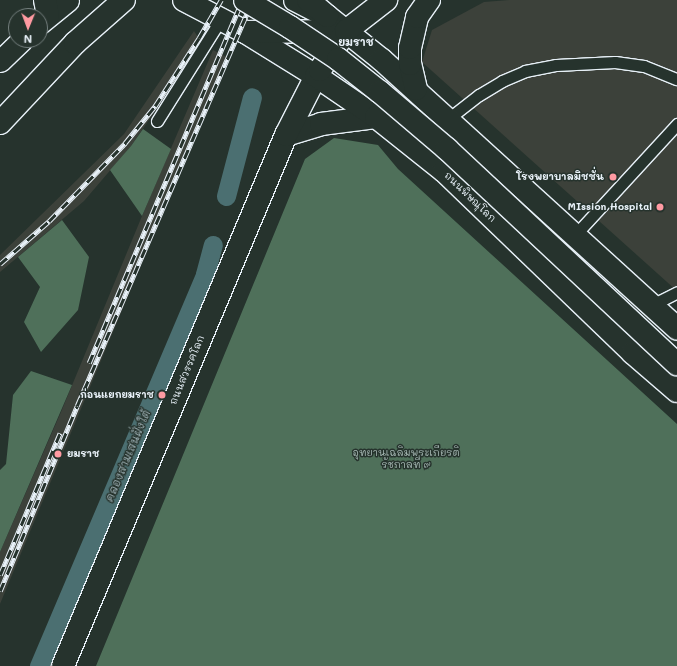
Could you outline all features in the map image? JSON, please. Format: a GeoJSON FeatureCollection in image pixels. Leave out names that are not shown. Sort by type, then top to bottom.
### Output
{"type":"FeatureCollection","features":[{"type":"Feature","properties":{"kind":"main road"},"geometry":{"type":"LineString","coordinates":[[0,123],[74,43],[124,0]]}},
{"type":"Feature","properties":{"kind":"main road","name":"ถนนพิษณุโลก"},"geometry":{"type":"LineString","coordinates":[[184,0],[243,31],[316,76],[376,117],[444,171],[632,353],[677,391]]}},
{"type":"Feature","properties":{"kind":"main road"},"geometry":{"type":"LineString","coordinates":[[245,0],[290,27],[338,59],[380,92],[447,149],[677,364]]}},
{"type":"Feature","properties":{"kind":"main road"},"geometry":{"type":"LineString","coordinates":[[295,0],[327,16]]}},
{"type":"Feature","properties":{"kind":"main road"},"geometry":{"type":"LineString","coordinates":[[308,0],[416,89],[677,328]]}},
{"type":"Feature","properties":{"kind":"main road","name":"ถนนสวรรคโลก"},"geometry":{"type":"LineString","coordinates":[[63,666],[286,135],[316,76],[346,31],[386,0]]}},
{"type":"Feature","properties":{"kind":"main road"},"geometry":{"type":"LineString","coordinates":[[416,89],[410,64],[410,48],[417,17],[429,0]]}},
{"type":"Feature","properties":{"kind":"main road"},"geometry":{"type":"LineString","coordinates":[[243,31],[346,31]]}},
{"type":"Feature","properties":{"kind":"main road"},"geometry":{"type":"LineString","coordinates":[[286,135],[321,124],[376,117]]}},
{"type":"Feature","properties":{"kind":"street"},"geometry":{"type":"LineString","coordinates":[[48,11],[68,0]]}},
{"type":"Feature","properties":{"kind":"street"},"geometry":{"type":"LineString","coordinates":[[0,62],[14,48]]}},
{"type":"Feature","properties":{"kind":"lane"},"geometry":{"type":"LineString","coordinates":[[156,121],[221,19]]}},
{"type":"Feature","properties":{"kind":"lane"},"geometry":{"type":"LineString","coordinates":[[448,119],[479,95],[502,81],[525,72],[556,65],[615,62],[644,66],[677,79]]}},
{"type":"Feature","properties":{"kind":"lane"},"geometry":{"type":"LineString","coordinates":[[575,235],[677,124]]}},
{"type":"Feature","properties":{"kind":"lane"},"geometry":{"type":"LineString","coordinates":[[652,305],[677,292]]}},
{"type":"Feature","properties":{"kind":"shaded area","name":"โรงพยาบาลมิชชั่น"},"geometry":{"type":"Polygon","coordinates":[[[509,0],[677,0],[677,291],[422,62],[432,30],[484,2],[509,0]]]}},
{"type":"Feature","properties":{"kind":"shaded area"},"geometry":{"type":"Polygon","coordinates":[[[194,31],[202,43],[131,146],[84,201],[0,272],[0,255],[124,134],[194,31]]]}},
{"type":"Feature","properties":{"kind":"shaded area"},"geometry":{"type":"Polygon","coordinates":[[[213,50],[227,57],[0,604],[0,552],[61,412],[213,50]]]}},
{"type":"Feature","properties":{"kind":"green space"},"geometry":{"type":"Polygon","coordinates":[[[143,129],[171,149],[142,216],[110,170],[131,146],[143,129]]]}},
{"type":"Feature","properties":{"kind":"green space","name":"อุทยานเฉลิมพระเกียรติ รัชกาลที่ ๙"},"geometry":{"type":"Polygon","coordinates":[[[334,138],[378,145],[398,169],[677,424],[677,666],[96,666],[305,159],[334,138]]]}},
{"type":"Feature","properties":{"kind":"green space"},"geometry":{"type":"Polygon","coordinates":[[[62,220],[89,257],[78,310],[41,352],[24,322],[40,287],[18,257],[62,220]]]}},
{"type":"Feature","properties":{"kind":"green space"},"geometry":{"type":"Polygon","coordinates":[[[31,371],[72,385],[0,552],[0,470],[6,464],[13,395],[31,371]]]}},
{"type":"Feature","properties":{"kind":"waterway"},"geometry":{"type":"LineString","coordinates":[[226,196],[252,97]]}},
{"type":"Feature","properties":{"kind":"waterway","name":"คลองสามเสนฝั่งใต้"},"geometry":{"type":"LineString","coordinates":[[39,666],[205,274],[213,245]]}},
{"type":"Feature","properties":{"kind":"railway"},"geometry":{"type":"LineString","coordinates":[[0,264],[49,221],[125,143],[155,106],[199,38],[221,0]]}},
{"type":"Feature","properties":{"kind":"railway"},"geometry":{"type":"LineString","coordinates":[[89,363],[242,0]]}},
{"type":"Feature","properties":{"kind":"railway"},"geometry":{"type":"LineString","coordinates":[[0,591],[77,406],[253,0]]}},
{"type":"Feature","properties":{"kind":"railway"},"geometry":{"type":"LineString","coordinates":[[0,575],[60,433]]}},
{"type":"Feature","properties":{"kind":"place","name":"โรงพยาบาลมิชชั่น"},"geometry":{"type":"Point","coordinates":[613,177]}},
{"type":"Feature","properties":{"kind":"place","name":"MIssion Hospital"},"geometry":{"type":"Point","coordinates":[660,207]}},
{"type":"Feature","properties":{"kind":"place","name":"ก่อนแยกยมราช"},"geometry":{"type":"Point","coordinates":[162,395]}},
{"type":"Feature","properties":{"kind":"place","name":"ยมราช"},"geometry":{"type":"Point","coordinates":[58,454]}},
{"type":"Feature","properties":{"kind":"district","name":"ยมราช"},"geometry":{"type":"Point","coordinates":[356,42]}}]}
